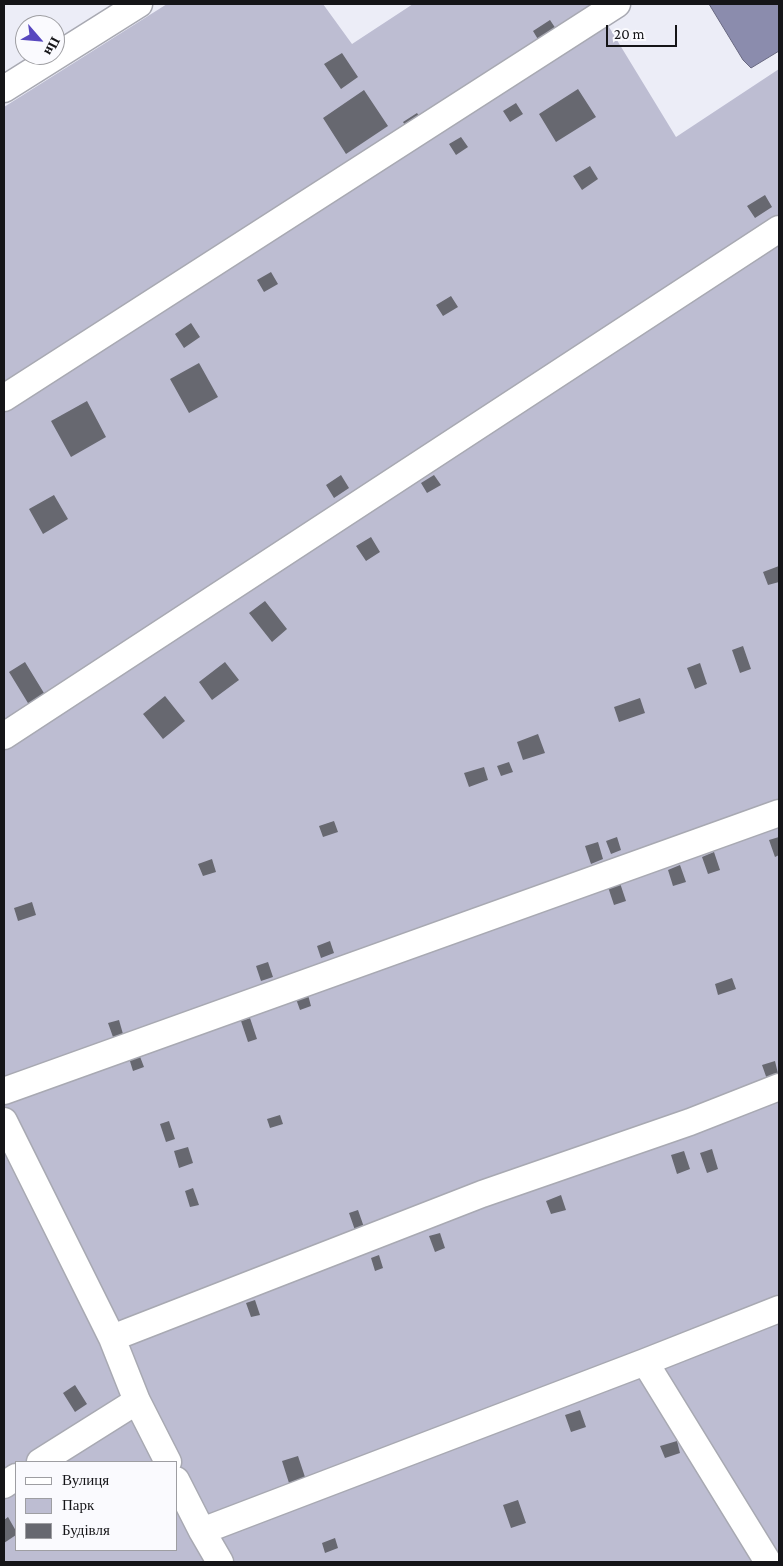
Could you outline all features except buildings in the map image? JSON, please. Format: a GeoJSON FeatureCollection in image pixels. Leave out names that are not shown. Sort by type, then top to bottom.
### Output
{"type":"FeatureCollection","features":[{"type":"Feature","properties":{"kind":"street"},"geometry":{"type":"LineString","coordinates":[[4,89],[139,4]]}},
{"type":"Feature","properties":{"kind":"street"},"geometry":{"type":"LineString","coordinates":[[4,398],[617,4]]}},
{"type":"Feature","properties":{"kind":"street"},"geometry":{"type":"LineString","coordinates":[[4,736],[779,229]]}},
{"type":"Feature","properties":{"kind":"street"},"geometry":{"type":"LineString","coordinates":[[4,1090],[779,813]]}},
{"type":"Feature","properties":{"kind":"street"},"geometry":{"type":"LineString","coordinates":[[112,1338],[482,1194],[690,1122],[779,1087]]}},
{"type":"Feature","properties":{"kind":"street"},"geometry":{"type":"LineString","coordinates":[[7,1138],[112,1338],[137,1401],[167,1461]]}},
{"type":"Feature","properties":{"kind":"street"},"geometry":{"type":"LineString","coordinates":[[202,1531],[779,1309]]}},
{"type":"Feature","properties":{"kind":"street"},"geometry":{"type":"LineString","coordinates":[[645,1362],[768,1562]]}},
{"type":"Feature","properties":{"kind":"street"},"geometry":{"type":"LineString","coordinates":[[42,1461],[137,1401]]}},
{"type":"Feature","properties":{"kind":"street"},"geometry":{"type":"LineString","coordinates":[[4,1485],[15,1478]]}},
{"type":"Feature","properties":{"kind":"street"},"geometry":{"type":"LineString","coordinates":[[178,1484],[220,1562]]}},
{"type":"Feature","properties":{"kind":"green space"},"geometry":{"type":"Polygon","coordinates":[[[167,4],[323,4],[352,44],[413,4],[605,4],[598,9],[676,137],[779,69],[779,1562],[4,1562],[4,107],[167,4]]]}},
{"type":"Feature","properties":{"kind":"shaded area"},"geometry":{"type":"Polygon","coordinates":[[[709,4],[779,4],[779,51],[751,68],[743,60],[709,4]]]}}]}
